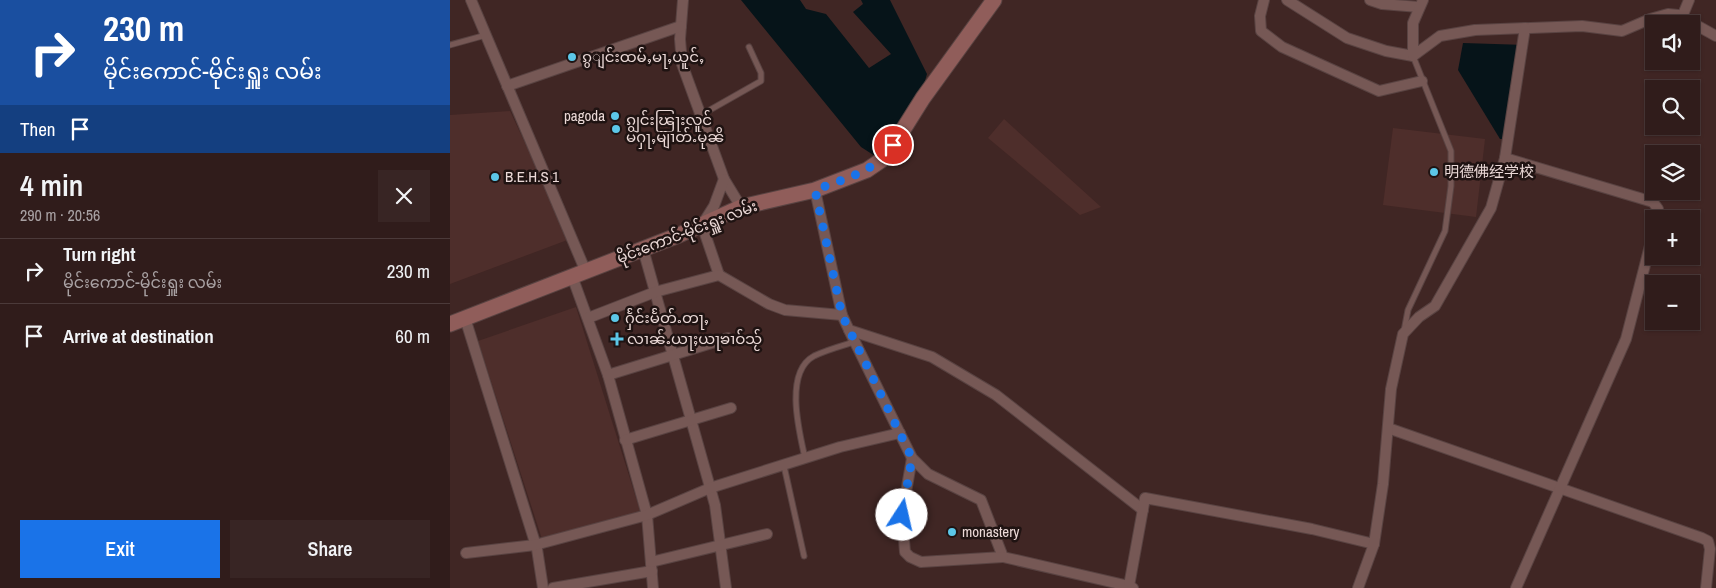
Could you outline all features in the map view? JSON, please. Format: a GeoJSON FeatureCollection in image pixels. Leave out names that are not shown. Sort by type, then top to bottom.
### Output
{"type":"FeatureCollection","features":[{"type":"Feature","properties":{"kind":"main road","name":"မိုင်းကောင်-မိုင်းရှူး လမ်း"},"geometry":{"type":"LineString","coordinates":[[450,324],[643,249],[742,207],[815,190],[867,170],[886,157],[923,98],[994,0]]}},
{"type":"Feature","properties":{"kind":"street"},"geometry":{"type":"LineString","coordinates":[[471,0],[508,86],[579,274],[588,318],[608,375],[647,515],[653,588]]}},
{"type":"Feature","properties":{"kind":"street"},"geometry":{"type":"LineString","coordinates":[[682,0],[682,64],[724,179],[742,207]]}},
{"type":"Feature","properties":{"kind":"street"},"geometry":{"type":"LineString","coordinates":[[1264,0],[1260,16],[1262,31],[1282,47],[1379,91],[1422,81]]}},
{"type":"Feature","properties":{"kind":"street"},"geometry":{"type":"LineString","coordinates":[[1370,0],[1382,4],[1421,4],[1412,22],[1413,56]]}},
{"type":"Feature","properties":{"kind":"street"},"geometry":{"type":"LineString","coordinates":[[1683,15],[1689,0]]}},
{"type":"Feature","properties":{"kind":"street"},"geometry":{"type":"LineString","coordinates":[[1293,2],[1347,38],[1413,56],[1440,36],[1474,30],[1582,26],[1622,31],[1645,22]]}},
{"type":"Feature","properties":{"kind":"street"},"geometry":{"type":"LineString","coordinates":[[508,86],[681,26]]}},
{"type":"Feature","properties":{"kind":"street"},"geometry":{"type":"LineString","coordinates":[[1700,27],[1716,36]]}},
{"type":"Feature","properties":{"kind":"street"},"geometry":{"type":"LineString","coordinates":[[1358,588],[1374,544],[1383,484],[1391,390],[1403,334],[1419,317],[1435,306],[1491,208],[1505,158],[1525,28]]}},
{"type":"Feature","properties":{"kind":"street"},"geometry":{"type":"LineString","coordinates":[[1505,158],[1653,202],[1658,210]]}},
{"type":"Feature","properties":{"kind":"street"},"geometry":{"type":"LineString","coordinates":[[724,179],[714,206],[702,224],[719,275],[768,304],[785,310],[842,315]]}},
{"type":"Feature","properties":{"kind":"street"},"geometry":{"type":"LineString","coordinates":[[815,190],[842,315],[912,458],[928,474],[981,500],[1003,557]]}},
{"type":"Feature","properties":{"kind":"street"},"geometry":{"type":"LineString","coordinates":[[643,249],[715,505],[726,588]]}},
{"type":"Feature","properties":{"kind":"street"},"geometry":{"type":"LineString","coordinates":[[1516,588],[1626,339],[1645,265]]}},
{"type":"Feature","properties":{"kind":"street"},"geometry":{"type":"LineString","coordinates":[[588,318],[655,292],[719,275]]}},
{"type":"Feature","properties":{"kind":"street"},"geometry":{"type":"LineString","coordinates":[[465,318],[536,545],[543,588]]}},
{"type":"Feature","properties":{"kind":"street"},"geometry":{"type":"LineString","coordinates":[[849,330],[932,357],[996,395],[1143,510]]}},
{"type":"Feature","properties":{"kind":"street"},"geometry":{"type":"LineString","coordinates":[[608,375],[728,338]]}},
{"type":"Feature","properties":{"kind":"street"},"geometry":{"type":"LineString","coordinates":[[625,440],[731,408]]}},
{"type":"Feature","properties":{"kind":"street"},"geometry":{"type":"LineString","coordinates":[[1388,428],[1708,542],[1710,548],[1706,588]]}},
{"type":"Feature","properties":{"kind":"street"},"geometry":{"type":"LineString","coordinates":[[466,553],[536,545],[647,515],[710,488],[840,447],[900,433]]}},
{"type":"Feature","properties":{"kind":"street"},"geometry":{"type":"LineString","coordinates":[[912,458],[902,515],[905,552],[910,557],[921,562],[1003,557],[1131,587],[1145,498],[1312,529],[1374,544]]}},
{"type":"Feature","properties":{"kind":"street"},"geometry":{"type":"LineString","coordinates":[[553,588],[651,566],[767,534]]}},
{"type":"Feature","properties":{"kind":"lane"},"geometry":{"type":"LineString","coordinates":[[450,44],[486,34]]}},
{"type":"Feature","properties":{"kind":"lane"},"geometry":{"type":"LineString","coordinates":[[701,115],[761,81],[761,73],[749,47]]}},
{"type":"Feature","properties":{"kind":"lane"},"geometry":{"type":"LineString","coordinates":[[1403,334],[1408,310],[1445,231],[1451,186],[1450,151],[1413,56]]}},
{"type":"Feature","properties":{"kind":"lane"},"geometry":{"type":"LineString","coordinates":[[806,459],[799,431],[795,391],[802,367],[813,356],[855,341]]}},
{"type":"Feature","properties":{"kind":"lane"},"geometry":{"type":"LineString","coordinates":[[784,466],[804,556]]}},
{"type":"Feature","properties":{"kind":"shaded area"},"geometry":{"type":"Polygon","coordinates":[[[741,0],[800,0],[806,9],[826,14],[869,68],[891,54],[853,12],[863,4],[861,0],[890,0],[927,74],[924,84],[886,149],[875,156],[861,147],[741,0]]]}},
{"type":"Feature","properties":{"kind":"shaded area"},"geometry":{"type":"Polygon","coordinates":[[[1463,43],[1528,45],[1512,139],[1500,139],[1458,70],[1463,43]]]}},
{"type":"Feature","properties":{"kind":"shaded area","name":"B.E.H.S 1"},"geometry":{"type":"Polygon","coordinates":[[[510,111],[570,239],[450,284],[450,115],[510,111]]]}},
{"type":"Feature","properties":{"kind":"shaded area"},"geometry":{"type":"Polygon","coordinates":[[[1004,119],[1101,207],[1080,215],[988,138],[1004,119]]]}},
{"type":"Feature","properties":{"kind":"shaded area","name":"明德佛经学校"},"geometry":{"type":"Polygon","coordinates":[[[1393,128],[1485,139],[1476,217],[1383,205],[1393,128]]]}},
{"type":"Feature","properties":{"kind":"shaded area"},"geometry":{"type":"Polygon","coordinates":[[[576,307],[642,517],[542,539],[478,341],[576,307]]]}},
{"type":"Feature","properties":{"kind":"place","name":"ၵွျင်းထမ်ႇမႃႇယူင်ႇ"},"geometry":{"type":"Point","coordinates":[572,57]}},
{"type":"Feature","properties":{"kind":"place","name":"pagoda"},"geometry":{"type":"Point","coordinates":[615,116]}},
{"type":"Feature","properties":{"kind":"place","name":"ၵျွင်းၽြႃးလူင် မႁႃႇမျၢတ်ႉမုၼိ"},"geometry":{"type":"Point","coordinates":[616,129]}},
{"type":"Feature","properties":{"kind":"place","name":"明德佛经学校"},"geometry":{"type":"Point","coordinates":[1434,172]}},
{"type":"Feature","properties":{"kind":"place","name":"B.E.H.S 1"},"geometry":{"type":"Point","coordinates":[495,177]}},
{"type":"Feature","properties":{"kind":"place","name":"ႁႅင်းမႅတ်ႉတႃႇ"},"geometry":{"type":"Point","coordinates":[615,318]}},
{"type":"Feature","properties":{"kind":"place","name":"လၢၼ်ႉယႃႈယႃၶၢဝ်သႂ်"},"geometry":{"type":"Point","coordinates":[617,339]}},
{"type":"Feature","properties":{"kind":"place","name":"monastery"},"geometry":{"type":"Point","coordinates":[952,532]}},
{"type":"Feature","properties":{"kind":"route"},"geometry":{"type":"LineString","coordinates":[[893,145],[886,157],[867,170],[815,190],[842,315],[912,458],[902,515]]}}]}
